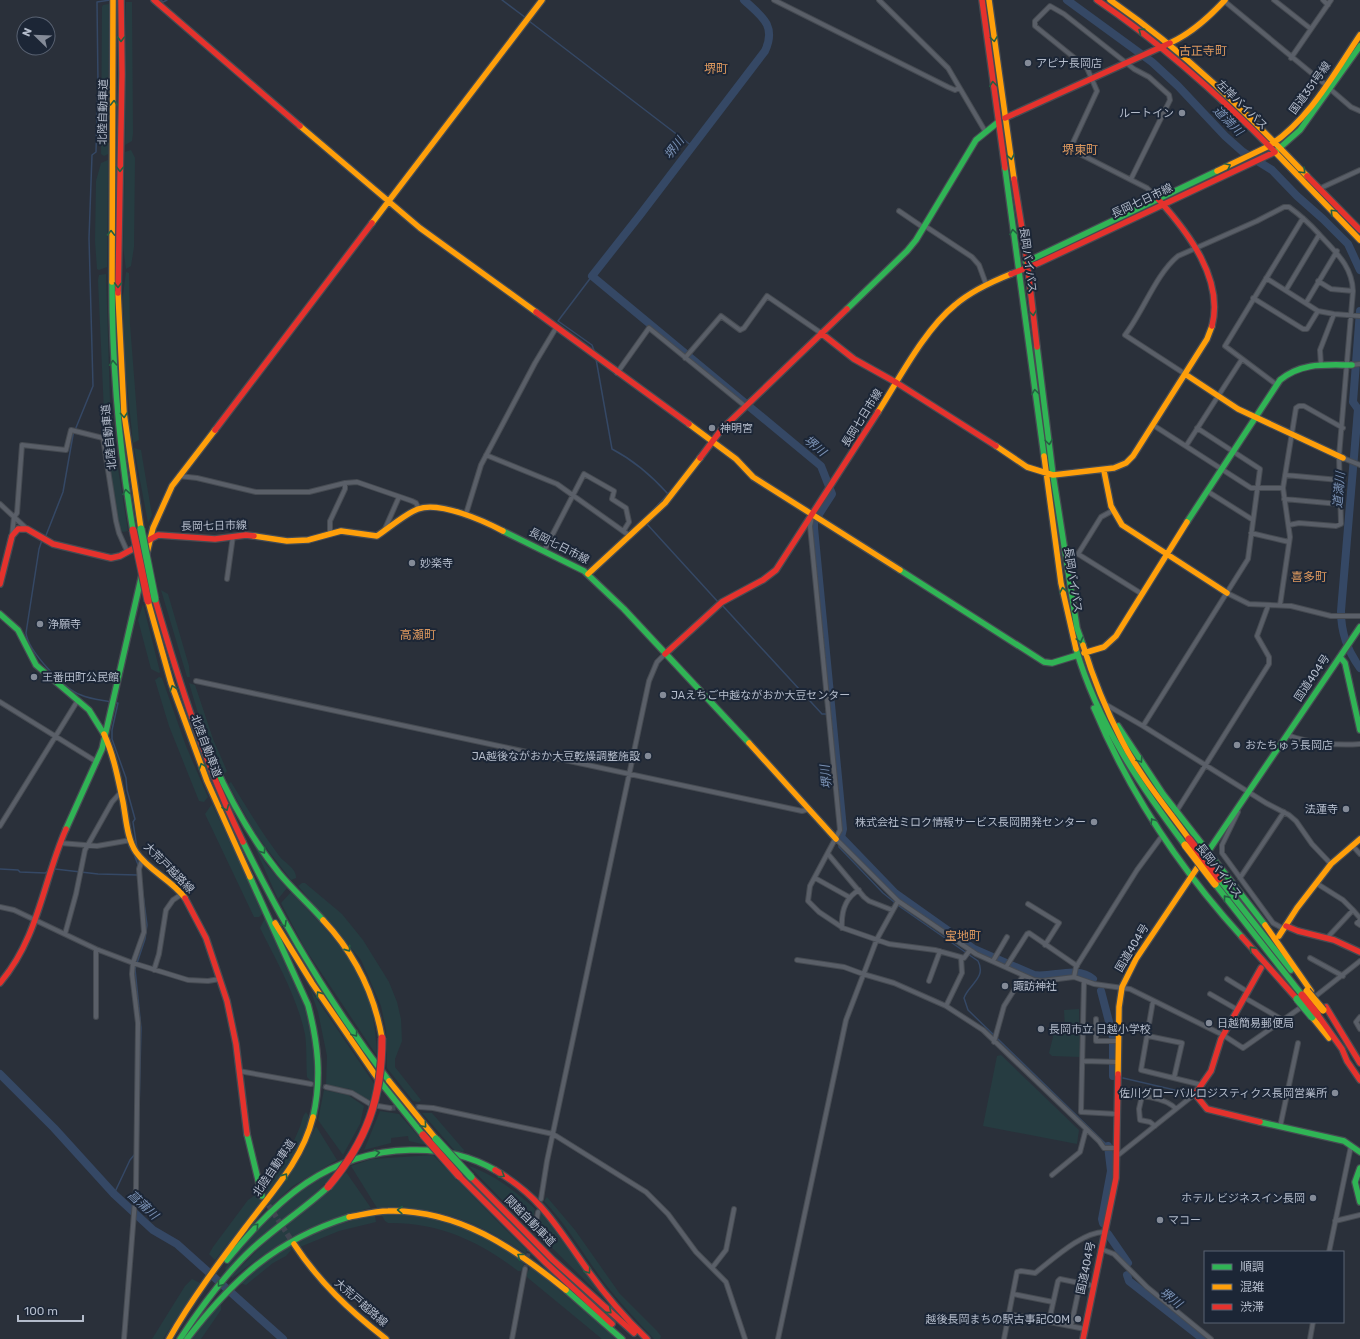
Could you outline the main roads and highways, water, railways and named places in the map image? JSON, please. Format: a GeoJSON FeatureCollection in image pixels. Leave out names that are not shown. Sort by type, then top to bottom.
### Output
{"type":"FeatureCollection","features":[{"type":"Feature","properties":{"kind":"main road","name":"北陸自動車道"},"geometry":{"type":"LineString","coordinates":[[113,0],[112,330],[121,451],[165,664],[207,781],[308,1005],[317,1039],[320,1073],[313,1119],[298,1156],[221,1265]]}},
{"type":"Feature","properties":{"kind":"main road","name":"北陸自動車道"},"geometry":{"type":"LineString","coordinates":[[121,0],[122,106],[119,322],[125,434],[137,530]]}},
{"type":"Feature","properties":{"kind":"main road"},"geometry":{"type":"LineString","coordinates":[[154,0],[342,164],[389,200],[430,236],[713,441],[736,459],[753,477],[1044,662],[1052,663],[1109,644],[1233,450],[1257,418],[1277,385],[1285,375],[1301,367],[1350,365]]}},
{"type":"Feature","properties":{"kind":"main road"},"geometry":{"type":"LineString","coordinates":[[2,978],[19,959],[36,920],[60,843],[106,739],[150,538],[167,494],[179,476],[542,0]]}},
{"type":"Feature","properties":{"kind":"main road","name":"長岡バイパス"},"geometry":{"type":"LineString","coordinates":[[982,0],[997,123],[1050,474]]}},
{"type":"Feature","properties":{"kind":"main road","name":"長岡バイパス"},"geometry":{"type":"LineString","coordinates":[[989,0],[1005,118],[1027,260],[1063,593],[1071,632],[1104,704],[1135,765],[1187,842]]}},
{"type":"Feature","properties":{"kind":"main road","name":"左岸バイパス"},"geometry":{"type":"LineString","coordinates":[[1097,0],[1162,47],[1203,82],[1275,147],[1360,230]]}},
{"type":"Feature","properties":{"kind":"main road","name":"左岸バイパス"},"geometry":{"type":"LineString","coordinates":[[1110,0],[1171,43],[1206,74],[1360,240]]}},
{"type":"Feature","properties":{"kind":"main road"},"geometry":{"type":"LineString","coordinates":[[1005,118],[1171,43],[1197,27],[1224,0]]}},
{"type":"Feature","properties":{"kind":"main road","name":"国道351号線"},"geometry":{"type":"LineString","coordinates":[[1328,87],[1360,35]]}},
{"type":"Feature","properties":{"kind":"main road"},"geometry":{"type":"LineString","coordinates":[[1328,87],[1360,46]]}},
{"type":"Feature","properties":{"kind":"main road","name":"長岡七日市線"},"geometry":{"type":"LineString","coordinates":[[1019,270],[1027,260],[1038,257],[1160,202],[1248,165],[1300,130],[1328,87]]}},
{"type":"Feature","properties":{"kind":"main road","name":"長岡七日市線"},"geometry":{"type":"LineString","coordinates":[[0,584],[12,536],[18,529],[27,529],[53,544],[105,558],[116,558],[150,538],[158,535],[201,539],[246,535],[278,541],[304,541],[347,531],[370,536],[383,533],[419,509],[434,508],[474,516],[588,574],[665,503],[721,430],[907,251],[924,227],[976,140],[985,131],[997,123]]}},
{"type":"Feature","properties":{"kind":"main road","name":"長岡七日市線"},"geometry":{"type":"LineString","coordinates":[[665,654],[722,602],[763,580],[776,570],[937,322],[964,297],[986,284],[1027,268],[1241,161],[1261,155]]}},
{"type":"Feature","properties":{"kind":"main road"},"geometry":{"type":"LineString","coordinates":[[821,333],[854,359],[897,383],[995,445],[1020,463],[1050,474],[1104,471],[1114,468],[1126,463],[1133,456],[1153,425],[1210,332],[1214,311],[1213,292],[1195,248],[1183,228],[1160,202]]}},
{"type":"Feature","properties":{"kind":"main road"},"geometry":{"type":"LineString","coordinates":[[1185,374],[1238,409],[1341,457]]}},
{"type":"Feature","properties":{"kind":"main road"},"geometry":{"type":"LineString","coordinates":[[1104,471],[1107,496],[1112,511],[1122,525],[1227,593]]}},
{"type":"Feature","properties":{"kind":"main road"},"geometry":{"type":"LineString","coordinates":[[588,574],[665,654],[836,839]]}},
{"type":"Feature","properties":{"kind":"main road","name":"北陸自動車道"},"geometry":{"type":"LineString","coordinates":[[152,600],[200,744],[230,816],[266,891],[317,979],[410,1114]]}},
{"type":"Feature","properties":{"kind":"main road","name":"大荒戸越路線"},"geometry":{"type":"LineString","coordinates":[[0,614],[17,629],[31,657],[41,670],[78,700],[96,718],[106,739],[114,763],[131,840],[135,851],[142,860],[182,894],[195,915],[220,978],[233,1025],[248,1141],[261,1185],[262,1196]]}},
{"type":"Feature","properties":{"kind":"main road","name":"国道404号"},"geometry":{"type":"LineString","coordinates":[[1083,1339],[1116,1178],[1115,1151],[1118,1094],[1115,1041],[1122,987],[1132,964],[1360,627]]}},
{"type":"Feature","properties":{"kind":"main road","name":"北陸自動車道"},"geometry":{"type":"LineString","coordinates":[[169,650],[186,696],[227,794],[269,860],[295,891],[336,934],[352,955],[363,973],[373,996],[382,1038],[382,1076],[372,1119],[355,1152],[328,1187],[256,1245],[229,1273],[214,1297],[180,1339]]}},
{"type":"Feature","properties":{"kind":"main road","name":"長岡バイパス"},"geometry":{"type":"LineString","coordinates":[[1081,654],[1088,685],[1103,719],[1128,764],[1149,797],[1187,842],[1304,994]]}},
{"type":"Feature","properties":{"kind":"main road"},"geometry":{"type":"LineString","coordinates":[[1341,655],[1345,663],[1360,730]]}},
{"type":"Feature","properties":{"kind":"main road"},"geometry":{"type":"LineString","coordinates":[[1088,685],[1096,716],[1106,737],[1162,836],[1221,914],[1304,994],[1360,1063]]}},
{"type":"Feature","properties":{"kind":"main road"},"geometry":{"type":"LineString","coordinates":[[1104,704],[1176,812],[1249,903],[1304,994],[1320,1012],[1360,1080]]}},
{"type":"Feature","properties":{"kind":"main road"},"geometry":{"type":"LineString","coordinates":[[1219,864],[1215,849],[1236,810]]}},
{"type":"Feature","properties":{"kind":"main road"},"geometry":{"type":"LineString","coordinates":[[1279,936],[1331,864],[1360,839]]}},
{"type":"Feature","properties":{"kind":"main road","name":"北陸自動車道"},"geometry":{"type":"LineString","coordinates":[[239,854],[277,927],[311,983],[385,1088],[410,1114]]}},
{"type":"Feature","properties":{"kind":"main road"},"geometry":{"type":"LineString","coordinates":[[1285,927],[1291,930],[1327,938],[1352,947],[1360,952]]}},
{"type":"Feature","properties":{"kind":"main road"},"geometry":{"type":"LineString","coordinates":[[1261,968],[1223,1035],[1211,1071],[1195,1094],[1207,1109],[1214,1112],[1344,1140],[1360,1152]]}},
{"type":"Feature","properties":{"kind":"main road","name":"関越自動車道"},"geometry":{"type":"LineString","coordinates":[[410,1114],[423,1135],[459,1176],[546,1263],[628,1339]]}},
{"type":"Feature","properties":{"kind":"main road","name":"関越自動車道"},"geometry":{"type":"LineString","coordinates":[[410,1114],[553,1260],[640,1339]]}},
{"type":"Feature","properties":{"kind":"main road"},"geometry":{"type":"LineString","coordinates":[[170,1339],[221,1265],[252,1230],[283,1199],[326,1170],[376,1153],[411,1150],[442,1152],[465,1157],[501,1174],[530,1196],[552,1218],[608,1298],[646,1339]]}},
{"type":"Feature","properties":{"kind":"main road"},"geometry":{"type":"LineString","coordinates":[[1360,1168],[1355,1182],[1360,1202]]}},
{"type":"Feature","properties":{"kind":"main road"},"geometry":{"type":"LineString","coordinates":[[187,1339],[214,1297],[266,1256],[284,1244],[307,1232],[334,1221],[381,1211],[396,1210],[427,1212],[457,1220],[498,1240],[551,1279],[622,1339]]}},
{"type":"Feature","properties":{"kind":"main road","name":"大荒戸越路線"},"geometry":{"type":"LineString","coordinates":[[294,1244],[313,1273],[338,1301],[386,1339]]}},
{"type":"Feature","properties":{"kind":"waterway"},"geometry":{"type":"LineString","coordinates":[[45,538],[63,492],[73,435],[93,386],[89,238],[92,155],[96,152],[98,83],[97,2],[110,0]]}},
{"type":"Feature","properties":{"kind":"waterway"},"geometry":{"type":"LineString","coordinates":[[161,0],[163,2],[167,0]]}},
{"type":"Feature","properties":{"kind":"waterway"},"geometry":{"type":"LineString","coordinates":[[502,0],[526,18]]}},
{"type":"Feature","properties":{"kind":"waterway","name":"堺川"},"geometry":{"type":"LineString","coordinates":[[744,0],[761,16],[768,28],[768,42],[765,51],[592,276],[821,466],[832,494],[814,522],[814,528],[843,829],[841,837],[895,893],[974,949],[1034,975],[1072,972],[1086,975],[1093,979]]}},
{"type":"Feature","properties":{"kind":"waterway","name":"道満川"},"geometry":{"type":"LineString","coordinates":[[1067,0],[1152,62],[1178,86],[1225,136],[1243,152],[1272,170],[1348,244],[1360,270]]}},
{"type":"Feature","properties":{"kind":"waterway"},"geometry":{"type":"LineString","coordinates":[[529,21],[692,146]]}},
{"type":"Feature","properties":{"kind":"waterway"},"geometry":{"type":"LineString","coordinates":[[592,276],[558,321],[592,345],[595,353]]}},
{"type":"Feature","properties":{"kind":"waterway","name":"道満川"},"geometry":{"type":"LineString","coordinates":[[1360,311],[1353,402],[1358,409],[1341,611],[1342,627],[1348,648],[1360,668]]}},
{"type":"Feature","properties":{"kind":"waterway"},"geometry":{"type":"LineString","coordinates":[[596,359],[612,449],[628,458],[642,469],[668,494],[643,521]]}},
{"type":"Feature","properties":{"kind":"waterway"},"geometry":{"type":"LineString","coordinates":[[646,523],[719,603]]}},
{"type":"Feature","properties":{"kind":"waterway"},"geometry":{"type":"LineString","coordinates":[[42,540],[39,549],[26,633],[28,641],[48,668],[74,691],[84,696],[111,702]]}},
{"type":"Feature","properties":{"kind":"waterway"},"geometry":{"type":"LineString","coordinates":[[722,605],[822,714],[827,714]]}},
{"type":"Feature","properties":{"kind":"waterway"},"geometry":{"type":"LineString","coordinates":[[115,703],[118,703],[112,730],[112,739],[126,778],[127,790],[135,819],[133,822],[137,848]]}},
{"type":"Feature","properties":{"kind":"waterway"},"geometry":{"type":"LineString","coordinates":[[839,845],[839,847],[883,893],[899,906],[978,961],[980,967],[979,977],[966,993],[964,998],[968,1010],[1108,1146]]}},
{"type":"Feature","properties":{"kind":"waterway"},"geometry":{"type":"LineString","coordinates":[[136,854],[135,857],[139,867]]}},
{"type":"Feature","properties":{"kind":"waterway"},"geometry":{"type":"LineString","coordinates":[[0,869],[18,870],[20,872],[45,873],[49,871]]}},
{"type":"Feature","properties":{"kind":"waterway"},"geometry":{"type":"LineString","coordinates":[[55,869],[98,874],[138,875]]}},
{"type":"Feature","properties":{"kind":"waterway"},"geometry":{"type":"LineString","coordinates":[[138,1151],[141,1028],[135,969],[145,939],[147,925],[140,871]]}},
{"type":"Feature","properties":{"kind":"waterway","name":"堺川"},"geometry":{"type":"LineString","coordinates":[[1101,991],[1113,1037],[1113,1076]]}},
{"type":"Feature","properties":{"kind":"waterway","name":"菖蒲川"},"geometry":{"type":"LineString","coordinates":[[0,1074],[54,1128],[114,1194],[153,1230],[177,1244],[283,1339]]}},
{"type":"Feature","properties":{"kind":"waterway"},"geometry":{"type":"LineString","coordinates":[[1123,1078],[1192,1094]]}},
{"type":"Feature","properties":{"kind":"waterway","name":"堺川"},"geometry":{"type":"LineString","coordinates":[[1103,1223],[1102,1219],[1111,1171],[1108,1146]]}},
{"type":"Feature","properties":{"kind":"waterway"},"geometry":{"type":"LineString","coordinates":[[114,1194],[130,1160],[135,1154]]}},
{"type":"Feature","properties":{"kind":"waterway","name":"堺川"},"geometry":{"type":"LineString","coordinates":[[1108,1234],[1128,1263]]}},
{"type":"Feature","properties":{"kind":"waterway","name":"堺川"},"geometry":{"type":"LineString","coordinates":[[1127,1275],[1129,1281],[1203,1339]]}},
{"type":"Feature","properties":{"kind":"tunnel"},"geometry":{"type":"LineString","coordinates":[[311,1084],[326,1087]]}},
{"type":"Feature","properties":{"kind":"tunnel"},"geometry":{"type":"LineString","coordinates":[[390,1108],[419,1107]]}},
{"type":"Feature","properties":{"kind":"tunnel"},"geometry":{"type":"LineString","coordinates":[[264,1198],[293,1243]]}},
{"type":"Feature","properties":{"kind":"tunnel"},"geometry":{"type":"LineString","coordinates":[[525,1269],[530,1247]]}},
{"type":"Feature","properties":{"kind":"place","name":"アピナ長岡店"},"geometry":{"type":"Point","coordinates":[1028,63]}},
{"type":"Feature","properties":{"kind":"place","name":"ルートイン"},"geometry":{"type":"Point","coordinates":[1182,113]}},
{"type":"Feature","properties":{"kind":"place","name":"神明宮"},"geometry":{"type":"Point","coordinates":[712,428]}},
{"type":"Feature","properties":{"kind":"place","name":"妙楽寺"},"geometry":{"type":"Point","coordinates":[412,563]}},
{"type":"Feature","properties":{"kind":"place","name":"浄願寺"},"geometry":{"type":"Point","coordinates":[40,624]}},
{"type":"Feature","properties":{"kind":"place","name":"王番田町公民館"},"geometry":{"type":"Point","coordinates":[34,677]}},
{"type":"Feature","properties":{"kind":"place","name":"JAえちご中越ながおか大豆センター"},"geometry":{"type":"Point","coordinates":[663,695]}},
{"type":"Feature","properties":{"kind":"place","name":"おたちゅう長岡店"},"geometry":{"type":"Point","coordinates":[1237,745]}},
{"type":"Feature","properties":{"kind":"place","name":"JA越後ながおか大豆乾燥調整施設"},"geometry":{"type":"Point","coordinates":[648,756]}},
{"type":"Feature","properties":{"kind":"place","name":"法蓮寺"},"geometry":{"type":"Point","coordinates":[1346,809]}},
{"type":"Feature","properties":{"kind":"place","name":"株式会社ミロク情報サービス長岡開発センター"},"geometry":{"type":"Point","coordinates":[1094,822]}},
{"type":"Feature","properties":{"kind":"place","name":"諏訪神社"},"geometry":{"type":"Point","coordinates":[1005,986]}},
{"type":"Feature","properties":{"kind":"place","name":"日越簡易郵便局"},"geometry":{"type":"Point","coordinates":[1209,1023]}},
{"type":"Feature","properties":{"kind":"place","name":"長岡市立 日越小学校"},"geometry":{"type":"Point","coordinates":[1041,1029]}},
{"type":"Feature","properties":{"kind":"place","name":"佐川グローバルロジスティクス長岡営業所"},"geometry":{"type":"Point","coordinates":[1335,1093]}},
{"type":"Feature","properties":{"kind":"place","name":"ホテル ビジネスイン長岡"},"geometry":{"type":"Point","coordinates":[1313,1198]}},
{"type":"Feature","properties":{"kind":"place","name":"マコー"},"geometry":{"type":"Point","coordinates":[1160,1220]}},
{"type":"Feature","properties":{"kind":"place","name":"越後長岡まちの駅古事記COM"},"geometry":{"type":"Point","coordinates":[1078,1319]}},
{"type":"Feature","properties":{"kind":"district","name":"古正寺町"},"geometry":{"type":"Point","coordinates":[1203,51]}},
{"type":"Feature","properties":{"kind":"district","name":"堺町"},"geometry":{"type":"Point","coordinates":[716,69]}},
{"type":"Feature","properties":{"kind":"district","name":"堺東町"},"geometry":{"type":"Point","coordinates":[1080,150]}},
{"type":"Feature","properties":{"kind":"district","name":"喜多町"},"geometry":{"type":"Point","coordinates":[1309,577]}},
{"type":"Feature","properties":{"kind":"district","name":"高瀬町"},"geometry":{"type":"Point","coordinates":[418,635]}},
{"type":"Feature","properties":{"kind":"district","name":"宝地町"},"geometry":{"type":"Point","coordinates":[963,936]}}]}
